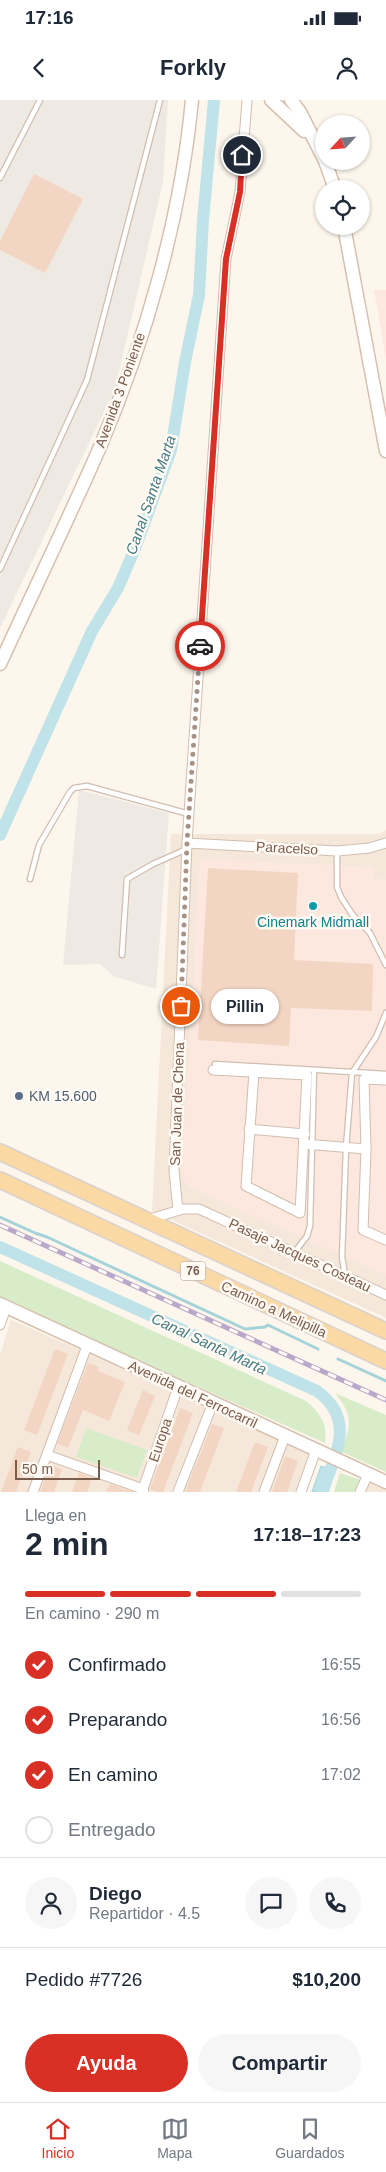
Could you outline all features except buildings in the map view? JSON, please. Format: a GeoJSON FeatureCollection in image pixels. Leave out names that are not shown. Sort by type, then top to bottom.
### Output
{"type":"FeatureCollection","features":[{"type":"Feature","properties":{"kind":"main road","name":"Camino a Melipilla"},"geometry":{"type":"LineString","coordinates":[[0,1152],[386,1331]]}},
{"type":"Feature","properties":{"kind":"main road","name":"Camino a Melipilla"},"geometry":{"type":"LineString","coordinates":[[0,1180],[386,1361]]}},
{"type":"Feature","properties":{"kind":"street","name":"Avenida 3 Poniente"},"geometry":{"type":"LineString","coordinates":[[0,664],[100,446],[138,345],[162,262],[181,180],[192,100]]}},
{"type":"Feature","properties":{"kind":"street","name":"San Juan de Chena"},"geometry":{"type":"LineString","coordinates":[[178,1210],[174,1171],[187,846],[226,259],[240,192],[246,100]]}},
{"type":"Feature","properties":{"kind":"street"},"geometry":{"type":"LineString","coordinates":[[271,100],[295,121],[315,143]]}},
{"type":"Feature","properties":{"kind":"street"},"geometry":{"type":"LineString","coordinates":[[290,100],[300,112],[315,142]]}},
{"type":"Feature","properties":{"kind":"street"},"geometry":{"type":"LineString","coordinates":[[346,235],[386,451]]}},
{"type":"Feature","properties":{"kind":"street","name":"Paracelso"},"geometry":{"type":"LineString","coordinates":[[187,846],[337,851],[363,849],[386,843]]}},
{"type":"Feature","properties":{"kind":"street"},"geometry":{"type":"LineString","coordinates":[[214,1067],[254,1072],[307,1075],[305,1134],[309,1145],[300,1213],[246,1186],[254,1072]]}},
{"type":"Feature","properties":{"kind":"street"},"geometry":{"type":"LineString","coordinates":[[386,1080],[364,1079],[366,1149],[363,1230],[386,1240]]}},
{"type":"Feature","properties":{"kind":"street"},"geometry":{"type":"LineString","coordinates":[[249,1129],[305,1134]]}},
{"type":"Feature","properties":{"kind":"street"},"geometry":{"type":"LineString","coordinates":[[309,1145],[366,1149]]}},
{"type":"Feature","properties":{"kind":"street","name":"Pasaje Jacques Costeau"},"geometry":{"type":"LineString","coordinates":[[178,1210],[195,1209],[213,1215],[386,1296]]}},
{"type":"Feature","properties":{"kind":"street"},"geometry":{"type":"LineString","coordinates":[[147,1220],[178,1210]]}},
{"type":"Feature","properties":{"kind":"street"},"geometry":{"type":"LineString","coordinates":[[0,1325],[3,1306]]}},
{"type":"Feature","properties":{"kind":"street","name":"Avenida del Ferrocarril"},"geometry":{"type":"LineString","coordinates":[[3,1306],[386,1482]]}},
{"type":"Feature","properties":{"kind":"street"},"geometry":{"type":"LineString","coordinates":[[33,1492],[87,1346]]}},
{"type":"Feature","properties":{"kind":"street","name":"Europa"},"geometry":{"type":"LineString","coordinates":[[143,1491],[178,1387]]}},
{"type":"Feature","properties":{"kind":"street"},"geometry":{"type":"LineString","coordinates":[[178,1492],[212,1403]]}},
{"type":"Feature","properties":{"kind":"street"},"geometry":{"type":"LineString","coordinates":[[264,1492],[285,1436]]}},
{"type":"Feature","properties":{"kind":"street"},"geometry":{"type":"LineString","coordinates":[[301,1492],[318,1451]]}},
{"type":"Feature","properties":{"kind":"street"},"geometry":{"type":"LineString","coordinates":[[47,1455],[143,1491]]}},
{"type":"Feature","properties":{"kind":"street"},"geometry":{"type":"LineString","coordinates":[[360,1492],[362,1471]]}},
{"type":"Feature","properties":{"kind":"lane"},"geometry":{"type":"LineString","coordinates":[[0,178],[40,100]]}},
{"type":"Feature","properties":{"kind":"lane"},"geometry":{"type":"LineString","coordinates":[[0,569],[87,380],[160,100]]}},
{"type":"Feature","properties":{"kind":"lane"},"geometry":{"type":"LineString","coordinates":[[30,879],[40,845],[74,788],[87,786],[189,814]]}},
{"type":"Feature","properties":{"kind":"lane"},"geometry":{"type":"LineString","coordinates":[[122,956],[127,879],[187,846]]}},
{"type":"Feature","properties":{"kind":"lane"},"geometry":{"type":"LineString","coordinates":[[337,851],[337,881],[341,897],[352,914],[370,933],[386,965]]}},
{"type":"Feature","properties":{"kind":"lane"},"geometry":{"type":"LineString","coordinates":[[345,1276],[342,1257],[346,1148],[352,1073],[376,1037],[386,1013]]}},
{"type":"Feature","properties":{"kind":"lane"},"geometry":{"type":"LineString","coordinates":[[214,1067],[386,1074]]}},
{"type":"Feature","properties":{"kind":"lane"},"geometry":{"type":"LineString","coordinates":[[294,1253],[307,1236],[310,1226],[309,1145],[314,1070]]}},
{"type":"Feature","properties":{"kind":"shaded area"},"geometry":{"type":"Polygon","coordinates":[[[0,100],[168,100],[163,182],[115,389],[0,628],[0,100]]]}},
{"type":"Feature","properties":{"kind":"shaded area"},"geometry":{"type":"Polygon","coordinates":[[[374,290],[386,290],[386,359],[374,290]]]}},
{"type":"Feature","properties":{"kind":"shaded area"},"geometry":{"type":"Polygon","coordinates":[[[79,790],[169,813],[156,989],[113,976],[100,964],[63,965],[79,790]]]}},
{"type":"Feature","properties":{"kind":"shaded area"},"geometry":{"type":"Polygon","coordinates":[[[386,830],[386,1318],[152,1211],[171,834],[379,834],[386,830]]]}},
{"type":"Feature","properties":{"kind":"shaded area"},"geometry":{"type":"Polygon","coordinates":[[[200,859],[374,867],[374,878],[386,879],[386,1275],[189,1187],[185,1182],[182,1175],[200,859]]]}},
{"type":"Feature","properties":{"kind":"shaded area"},"geometry":{"type":"Polygon","coordinates":[[[11,1320],[318,1455],[305,1492],[0,1492],[0,1355],[11,1320]]]}},
{"type":"Feature","properties":{"kind":"shaded area"},"geometry":{"type":"Polygon","coordinates":[[[371,1480],[386,1487],[386,1492],[365,1492],[371,1480]]]}},
{"type":"Feature","properties":{"kind":"green space"},"geometry":{"type":"Polygon","coordinates":[[[0,1261],[306,1401],[322,1419],[326,1436],[325,1443],[0,1299],[0,1261]]]}},
{"type":"Feature","properties":{"kind":"green space"},"geometry":{"type":"Polygon","coordinates":[[[335,1393],[386,1415],[386,1472],[342,1452],[349,1421],[346,1409],[335,1393]]]}},
{"type":"Feature","properties":{"kind":"green space"},"geometry":{"type":"Polygon","coordinates":[[[86,1428],[147,1450],[137,1478],[76,1457],[86,1428]]]}},
{"type":"Feature","properties":{"kind":"green space"},"geometry":{"type":"Polygon","coordinates":[[[340,1473],[361,1480],[355,1492],[334,1492],[340,1473]]]}},
{"type":"Feature","properties":{"kind":"water"},"geometry":{"type":"Polygon","coordinates":[[[321,1466],[335,1471],[328,1492],[312,1492],[321,1466]]]}},
{"type":"Feature","properties":{"kind":"waterway","name":"Canal Santa Marta"},"geometry":{"type":"LineString","coordinates":[[0,835],[92,631],[118,588],[136,546],[171,450],[185,362],[199,295],[203,220],[214,100]]}},
{"type":"Feature","properties":{"kind":"waterway"},"geometry":{"type":"LineString","coordinates":[[0,1217],[245,1329],[268,1325],[318,1349]]}},
{"type":"Feature","properties":{"kind":"waterway","name":"Canal Santa Marta"},"geometry":{"type":"LineString","coordinates":[[0,1247],[317,1391],[329,1402],[340,1426],[337,1451],[322,1492]]}},
{"type":"Feature","properties":{"kind":"waterway"},"geometry":{"type":"LineString","coordinates":[[338,1359],[386,1381]]}},
{"type":"Feature","properties":{"kind":"railway"},"geometry":{"type":"LineString","coordinates":[[0,1225],[386,1400]]}},
{"type":"Feature","properties":{"kind":"way so far"},"geometry":{"type":"LineString","coordinates":[[181,1006],[187,843],[200,646]]}},
{"type":"Feature","properties":{"kind":"place","name":"Cinemark Midmall"},"geometry":{"type":"Point","coordinates":[313,906]}},
{"type":"Feature","properties":{"kind":"place","name":"Pillin"},"geometry":{"type":"Point","coordinates":[181,1006]}},
{"type":"Feature","properties":{"kind":"place","name":"KM 15.600"},"geometry":{"type":"Point","coordinates":[19,1096]}},
{"type":"Feature","properties":{"kind":"route"},"geometry":{"type":"LineString","coordinates":[[200,646],[226,259],[240,192],[242,155]]}}]}
